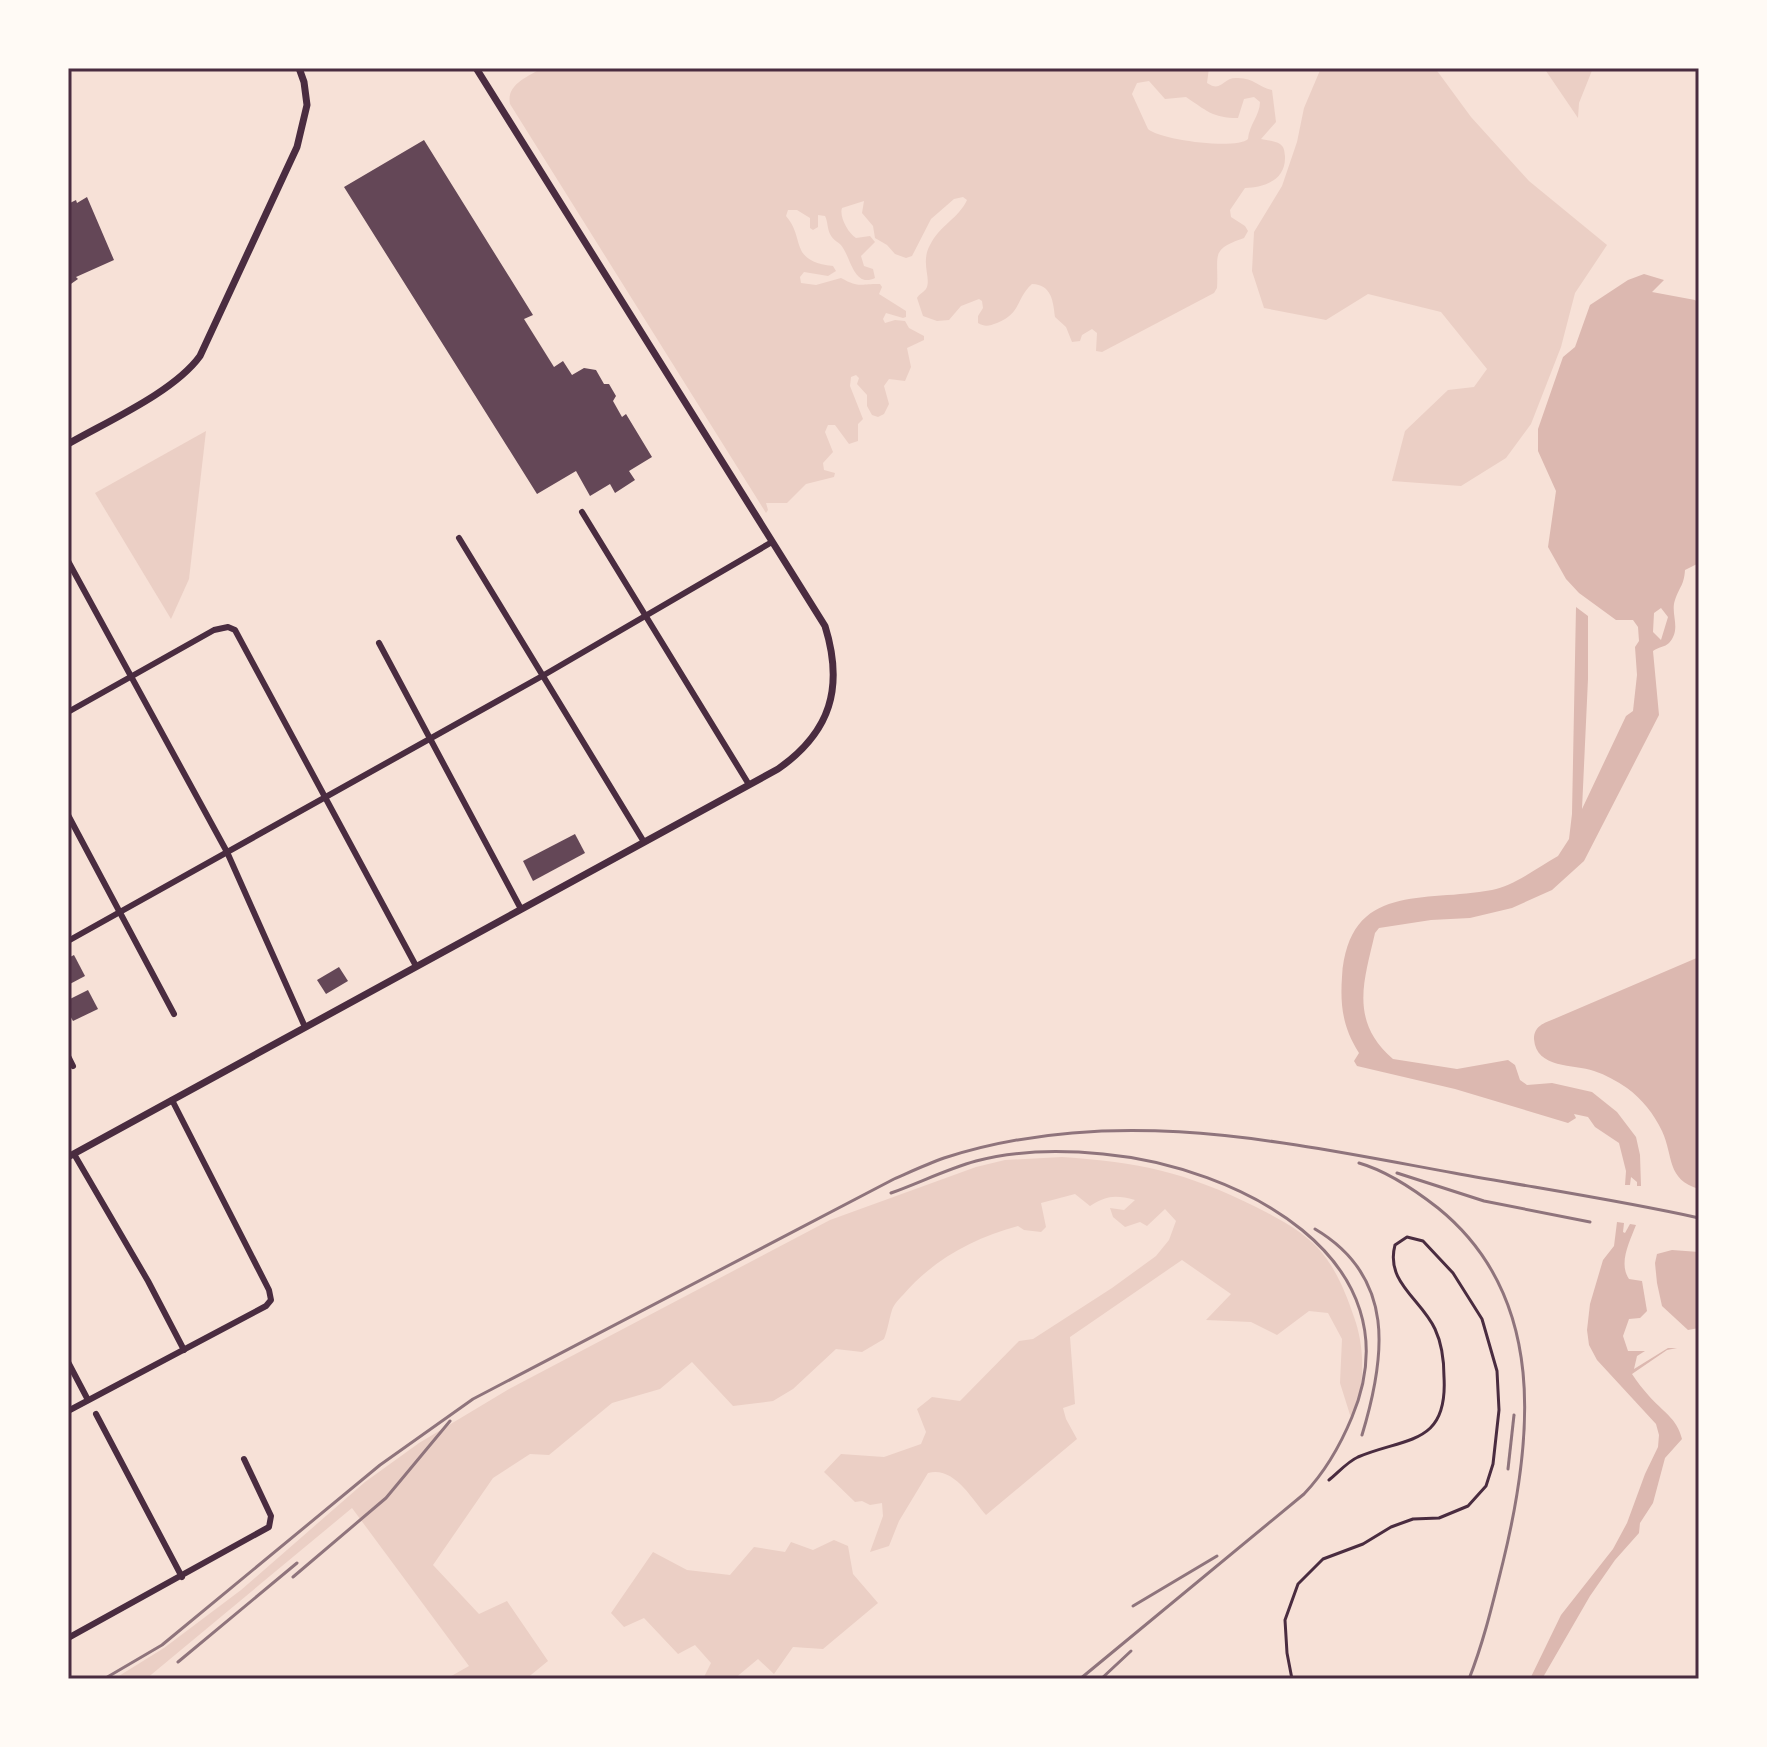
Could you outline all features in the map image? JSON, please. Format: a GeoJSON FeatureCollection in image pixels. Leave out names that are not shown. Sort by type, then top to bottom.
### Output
{"type":"FeatureCollection","features":[{"type":"Feature","properties":{"kind":"street"},"geometry":{"type":"LineString","coordinates":[[68,444],[175,381],[200,356],[297,147],[307,105],[299,68]]}},
{"type":"Feature","properties":{"kind":"street"},"geometry":{"type":"LineString","coordinates":[[184,1350],[148,1281],[71,1155],[778,769],[804,748],[820,726],[832,699],[834,667],[825,626],[476,68]]}},
{"type":"Feature","properties":{"kind":"street"},"geometry":{"type":"LineString","coordinates":[[582,512],[748,783]]}},
{"type":"Feature","properties":{"kind":"street"},"geometry":{"type":"LineString","coordinates":[[459,538],[644,842]]}},
{"type":"Feature","properties":{"kind":"street"},"geometry":{"type":"LineString","coordinates":[[68,941],[544,675],[772,542]]}},
{"type":"Feature","properties":{"kind":"street"},"geometry":{"type":"LineString","coordinates":[[68,561],[227,852],[305,1027]]}},
{"type":"Feature","properties":{"kind":"street"},"geometry":{"type":"LineString","coordinates":[[68,712],[214,630],[228,627],[240,636],[416,966]]}},
{"type":"Feature","properties":{"kind":"street"},"geometry":{"type":"LineString","coordinates":[[379,643],[521,909]]}},
{"type":"Feature","properties":{"kind":"street"},"geometry":{"type":"LineString","coordinates":[[68,815],[174,1014]]}},
{"type":"Feature","properties":{"kind":"street"},"geometry":{"type":"LineString","coordinates":[[68,1056],[73,1066]]}},
{"type":"Feature","properties":{"kind":"street"},"geometry":{"type":"LineString","coordinates":[[68,1411],[266,1306],[271,1300],[269,1290],[172,1100]]}},
{"type":"Feature","properties":{"kind":"street"},"geometry":{"type":"LineString","coordinates":[[68,1362],[88,1400]]}},
{"type":"Feature","properties":{"kind":"street"},"geometry":{"type":"LineString","coordinates":[[96,1414],[182,1577]]}},
{"type":"Feature","properties":{"kind":"street"},"geometry":{"type":"LineString","coordinates":[[68,1638],[182,1577],[270,1524],[271,1516],[244,1459]]}},
{"type":"Feature","properties":{"kind":"lane"},"geometry":{"type":"LineString","coordinates":[[1292,1679],[1285,1620],[1298,1584],[1323,1559],[1363,1544],[1391,1527],[1413,1519],[1439,1518],[1468,1506],[1486,1486],[1490,1475],[1499,1410],[1497,1371],[1482,1319],[1453,1273],[1423,1241],[1407,1237],[1395,1245],[1391,1260],[1397,1277],[1435,1328],[1444,1361],[1445,1388],[1439,1420],[1414,1440],[1355,1458],[1329,1480]]}},
{"type":"Feature","properties":{"kind":"shaded area"},"geometry":{"type":"Polygon","coordinates":[[[542,68],[1209,68],[1207,83],[1212,86],[1242,78],[1272,90],[1276,122],[1261,139],[1282,145],[1285,156],[1282,171],[1273,181],[1245,188],[1230,210],[1231,217],[1248,231],[1244,238],[1225,246],[1218,255],[1217,288],[1214,293],[1102,352],[1096,351],[1097,333],[1092,329],[1082,335],[1080,341],[1072,342],[1066,327],[1055,317],[1048,291],[1039,285],[1032,284],[1011,315],[992,325],[978,323],[983,308],[979,299],[961,306],[949,320],[937,321],[923,316],[917,298],[927,285],[927,252],[934,238],[964,206],[967,200],[963,197],[954,199],[931,219],[912,256],[906,258],[895,254],[875,238],[873,226],[862,213],[864,201],[842,208],[843,220],[853,236],[870,236],[875,242],[861,256],[864,266],[873,269],[875,278],[868,280],[854,271],[842,246],[830,234],[825,216],[818,215],[818,227],[813,230],[810,228],[810,218],[797,210],[788,210],[786,216],[804,254],[809,259],[833,266],[836,271],[828,276],[804,272],[800,277],[801,283],[816,285],[841,278],[857,284],[880,284],[879,294],[906,311],[903,318],[886,313],[885,323],[905,321],[909,328],[924,336],[924,340],[907,348],[911,367],[905,381],[889,379],[884,386],[889,404],[884,414],[878,417],[872,415],[867,406],[867,395],[857,384],[859,378],[856,375],[851,377],[850,386],[863,419],[858,424],[858,441],[849,444],[835,425],[828,425],[825,432],[833,452],[823,463],[824,470],[835,473],[834,477],[806,484],[787,503],[766,503],[766,513],[510,104],[511,91],[515,86],[542,68]],[[1149,81],[1137,83],[1132,94],[1148,129],[1167,137],[1214,144],[1248,139],[1260,102],[1254,97],[1244,99],[1238,118],[1229,118],[1215,115],[1186,97],[1165,99],[1149,81]]]}},
{"type":"Feature","properties":{"kind":"shaded area"},"geometry":{"type":"Polygon","coordinates":[[[1321,68],[1435,68],[1471,117],[1529,181],[1607,245],[1575,293],[1561,347],[1531,424],[1506,458],[1461,486],[1392,481],[1405,431],[1448,390],[1474,387],[1487,369],[1441,312],[1368,294],[1326,320],[1264,308],[1252,271],[1254,232],[1282,186],[1297,142],[1304,108],[1321,68]]]}},
{"type":"Feature","properties":{"kind":"shaded area"},"geometry":{"type":"Polygon","coordinates":[[[1544,68],[1593,68],[1579,103],[1578,118],[1544,68]]]}},
{"type":"Feature","properties":{"kind":"shaded area"},"geometry":{"type":"Polygon","coordinates":[[[1644,274],[1664,280],[1652,292],[1695,300],[1699,304],[1699,563],[1685,570],[1674,605],[1673,638],[1653,651],[1659,715],[1584,861],[1552,890],[1512,908],[1470,918],[1379,928],[1367,968],[1363,1000],[1370,1030],[1393,1059],[1457,1069],[1508,1060],[1515,1065],[1520,1080],[1527,1085],[1552,1083],[1592,1092],[1617,1112],[1636,1137],[1641,1186],[1637,1186],[1631,1177],[1630,1185],[1625,1185],[1626,1171],[1619,1143],[1595,1127],[1588,1117],[1574,1114],[1576,1118],[1568,1123],[1455,1089],[1357,1066],[1354,1061],[1359,1053],[1346,1026],[1342,998],[1342,977],[1348,946],[1359,925],[1375,911],[1394,902],[1500,888],[1558,856],[1569,839],[1576,607],[1588,616],[1582,809],[1626,716],[1633,711],[1638,627],[1633,620],[1616,620],[1579,593],[1566,579],[1548,547],[1556,491],[1538,451],[1538,429],[1563,357],[1575,347],[1590,305],[1628,280],[1644,274]],[[1661,608],[1654,613],[1653,632],[1661,640],[1668,617],[1661,608]]]}},
{"type":"Feature","properties":{"kind":"shaded area"},"geometry":{"type":"Polygon","coordinates":[[[206,431],[189,579],[171,619],[95,493],[206,431]]]}},
{"type":"Feature","properties":{"kind":"shaded area"},"geometry":{"type":"Polygon","coordinates":[[[1699,957],[1699,1189],[1688,1185],[1676,1173],[1662,1131],[1638,1097],[1603,1074],[1557,1064],[1541,1056],[1534,1039],[1536,1031],[1543,1024],[1699,957]]]}},
{"type":"Feature","properties":{"kind":"shaded area"},"geometry":{"type":"Polygon","coordinates":[[[1062,1157],[1115,1162],[1184,1177],[1256,1207],[1311,1241],[1335,1272],[1358,1329],[1362,1354],[1361,1381],[1351,1418],[1340,1383],[1342,1339],[1328,1313],[1309,1311],[1277,1335],[1251,1322],[1206,1320],[1231,1294],[1182,1260],[1070,1337],[1075,1404],[1063,1408],[1077,1439],[986,1515],[954,1479],[946,1474],[928,1473],[899,1521],[889,1546],[870,1552],[883,1516],[882,1503],[870,1505],[855,1502],[824,1472],[841,1454],[884,1457],[921,1444],[926,1432],[917,1409],[932,1397],[960,1401],[1019,1341],[1033,1339],[1112,1288],[1156,1256],[1169,1240],[1176,1221],[1165,1209],[1147,1226],[1140,1222],[1125,1227],[1113,1217],[1110,1208],[1124,1210],[1135,1200],[1112,1197],[1090,1206],[1075,1194],[1041,1203],[1046,1227],[1041,1232],[1018,1226],[985,1237],[941,1261],[915,1282],[895,1304],[884,1339],[862,1352],[836,1349],[793,1389],[773,1401],[733,1406],[692,1362],[660,1389],[612,1403],[549,1455],[530,1454],[493,1478],[433,1565],[479,1614],[507,1601],[548,1661],[526,1679],[446,1679],[469,1666],[352,1508],[146,1679],[114,1679],[164,1648],[241,1590],[365,1482],[419,1443],[509,1389],[830,1220],[976,1167],[1005,1160],[1062,1157]]]}},
{"type":"Feature","properties":{"kind":"shaded area"},"geometry":{"type":"Polygon","coordinates":[[[1617,1222],[1624,1223],[1625,1233],[1630,1224],[1636,1225],[1626,1252],[1625,1266],[1629,1279],[1642,1281],[1647,1311],[1640,1318],[1629,1319],[1623,1336],[1628,1351],[1645,1351],[1637,1356],[1634,1369],[1668,1348],[1677,1348],[1667,1350],[1632,1374],[1673,1420],[1682,1439],[1665,1458],[1653,1503],[1640,1523],[1639,1533],[1590,1596],[1542,1679],[1530,1679],[1561,1615],[1613,1549],[1658,1447],[1656,1424],[1597,1360],[1589,1345],[1590,1304],[1603,1260],[1614,1246],[1617,1222]]]}},
{"type":"Feature","properties":{"kind":"shaded area"},"geometry":{"type":"Polygon","coordinates":[[[1672,1250],[1699,1252],[1699,1328],[1688,1330],[1662,1306],[1655,1263],[1657,1254],[1672,1250]]]}},
{"type":"Feature","properties":{"kind":"shaded area"},"geometry":{"type":"Polygon","coordinates":[[[834,1540],[848,1546],[853,1574],[878,1603],[823,1649],[793,1647],[774,1674],[758,1659],[734,1679],[703,1679],[711,1663],[695,1645],[678,1654],[644,1618],[624,1627],[611,1613],[653,1552],[687,1570],[730,1575],[754,1547],[785,1552],[791,1542],[813,1550],[834,1540]]]}},
{"type":"Feature","properties":{"kind":"building"},"geometry":{"type":"Polygon","coordinates":[[[424,140],[533,315],[524,319],[554,367],[563,361],[572,375],[584,368],[596,370],[616,396],[613,401],[622,417],[626,414],[652,457],[629,471],[635,480],[615,493],[610,484],[590,496],[576,471],[537,494],[344,187],[424,140]]]}},
{"type":"Feature","properties":{"kind":"building"},"geometry":{"type":"Polygon","coordinates":[[[87,197],[114,260],[76,277],[78,279],[68,286],[68,204],[87,197]]]}},
{"type":"Feature","properties":{"kind":"building"},"geometry":{"type":"Polygon","coordinates":[[[575,834],[585,853],[533,881],[523,861],[575,834]]]}},
{"type":"Feature","properties":{"kind":"building"},"geometry":{"type":"Polygon","coordinates":[[[74,955],[85,976],[68,985],[68,958],[74,955]]]}},
{"type":"Feature","properties":{"kind":"building"},"geometry":{"type":"Polygon","coordinates":[[[339,967],[348,981],[326,994],[317,980],[339,967]]]}},
{"type":"Feature","properties":{"kind":"building"},"geometry":{"type":"Polygon","coordinates":[[[88,990],[98,1009],[73,1021],[68,1012],[68,1000],[88,990]]]}},
{"type":"Feature","properties":{"kind":"railway"},"geometry":{"type":"LineString","coordinates":[[104,1679],[162,1645],[380,1465],[473,1399],[894,1179],[944,1158],[1008,1142],[1072,1133],[1135,1130],[1199,1133],[1326,1150],[1699,1218]]}},
{"type":"Feature","properties":{"kind":"railway"},"geometry":{"type":"LineString","coordinates":[[891,1193],[965,1164],[1007,1155],[1072,1152],[1154,1162],[1207,1178],[1257,1200],[1302,1230],[1337,1267],[1360,1310],[1366,1360],[1352,1417],[1319,1476],[1304,1494],[1080,1679]]}},
{"type":"Feature","properties":{"kind":"railway"},"geometry":{"type":"LineString","coordinates":[[1359,1163],[1390,1176],[1420,1194],[1474,1244],[1499,1284],[1515,1327],[1523,1372],[1525,1419],[1521,1467],[1503,1562],[1484,1636],[1469,1679]]}},
{"type":"Feature","properties":{"kind":"railway"},"geometry":{"type":"LineString","coordinates":[[1397,1173],[1484,1201],[1590,1222]]}},
{"type":"Feature","properties":{"kind":"railway"},"geometry":{"type":"LineString","coordinates":[[1315,1229],[1341,1248],[1360,1270],[1372,1294],[1378,1320],[1376,1376],[1362,1435]]}},
{"type":"Feature","properties":{"kind":"railway"},"geometry":{"type":"LineString","coordinates":[[1508,1469],[1514,1415]]}},
{"type":"Feature","properties":{"kind":"railway"},"geometry":{"type":"LineString","coordinates":[[293,1577],[386,1498],[450,1421]]}},
{"type":"Feature","properties":{"kind":"railway"},"geometry":{"type":"LineString","coordinates":[[1133,1606],[1217,1556]]}},
{"type":"Feature","properties":{"kind":"railway"},"geometry":{"type":"LineString","coordinates":[[178,1662],[297,1563]]}},
{"type":"Feature","properties":{"kind":"railway"},"geometry":{"type":"LineString","coordinates":[[1101,1679],[1131,1651]]}}]}
